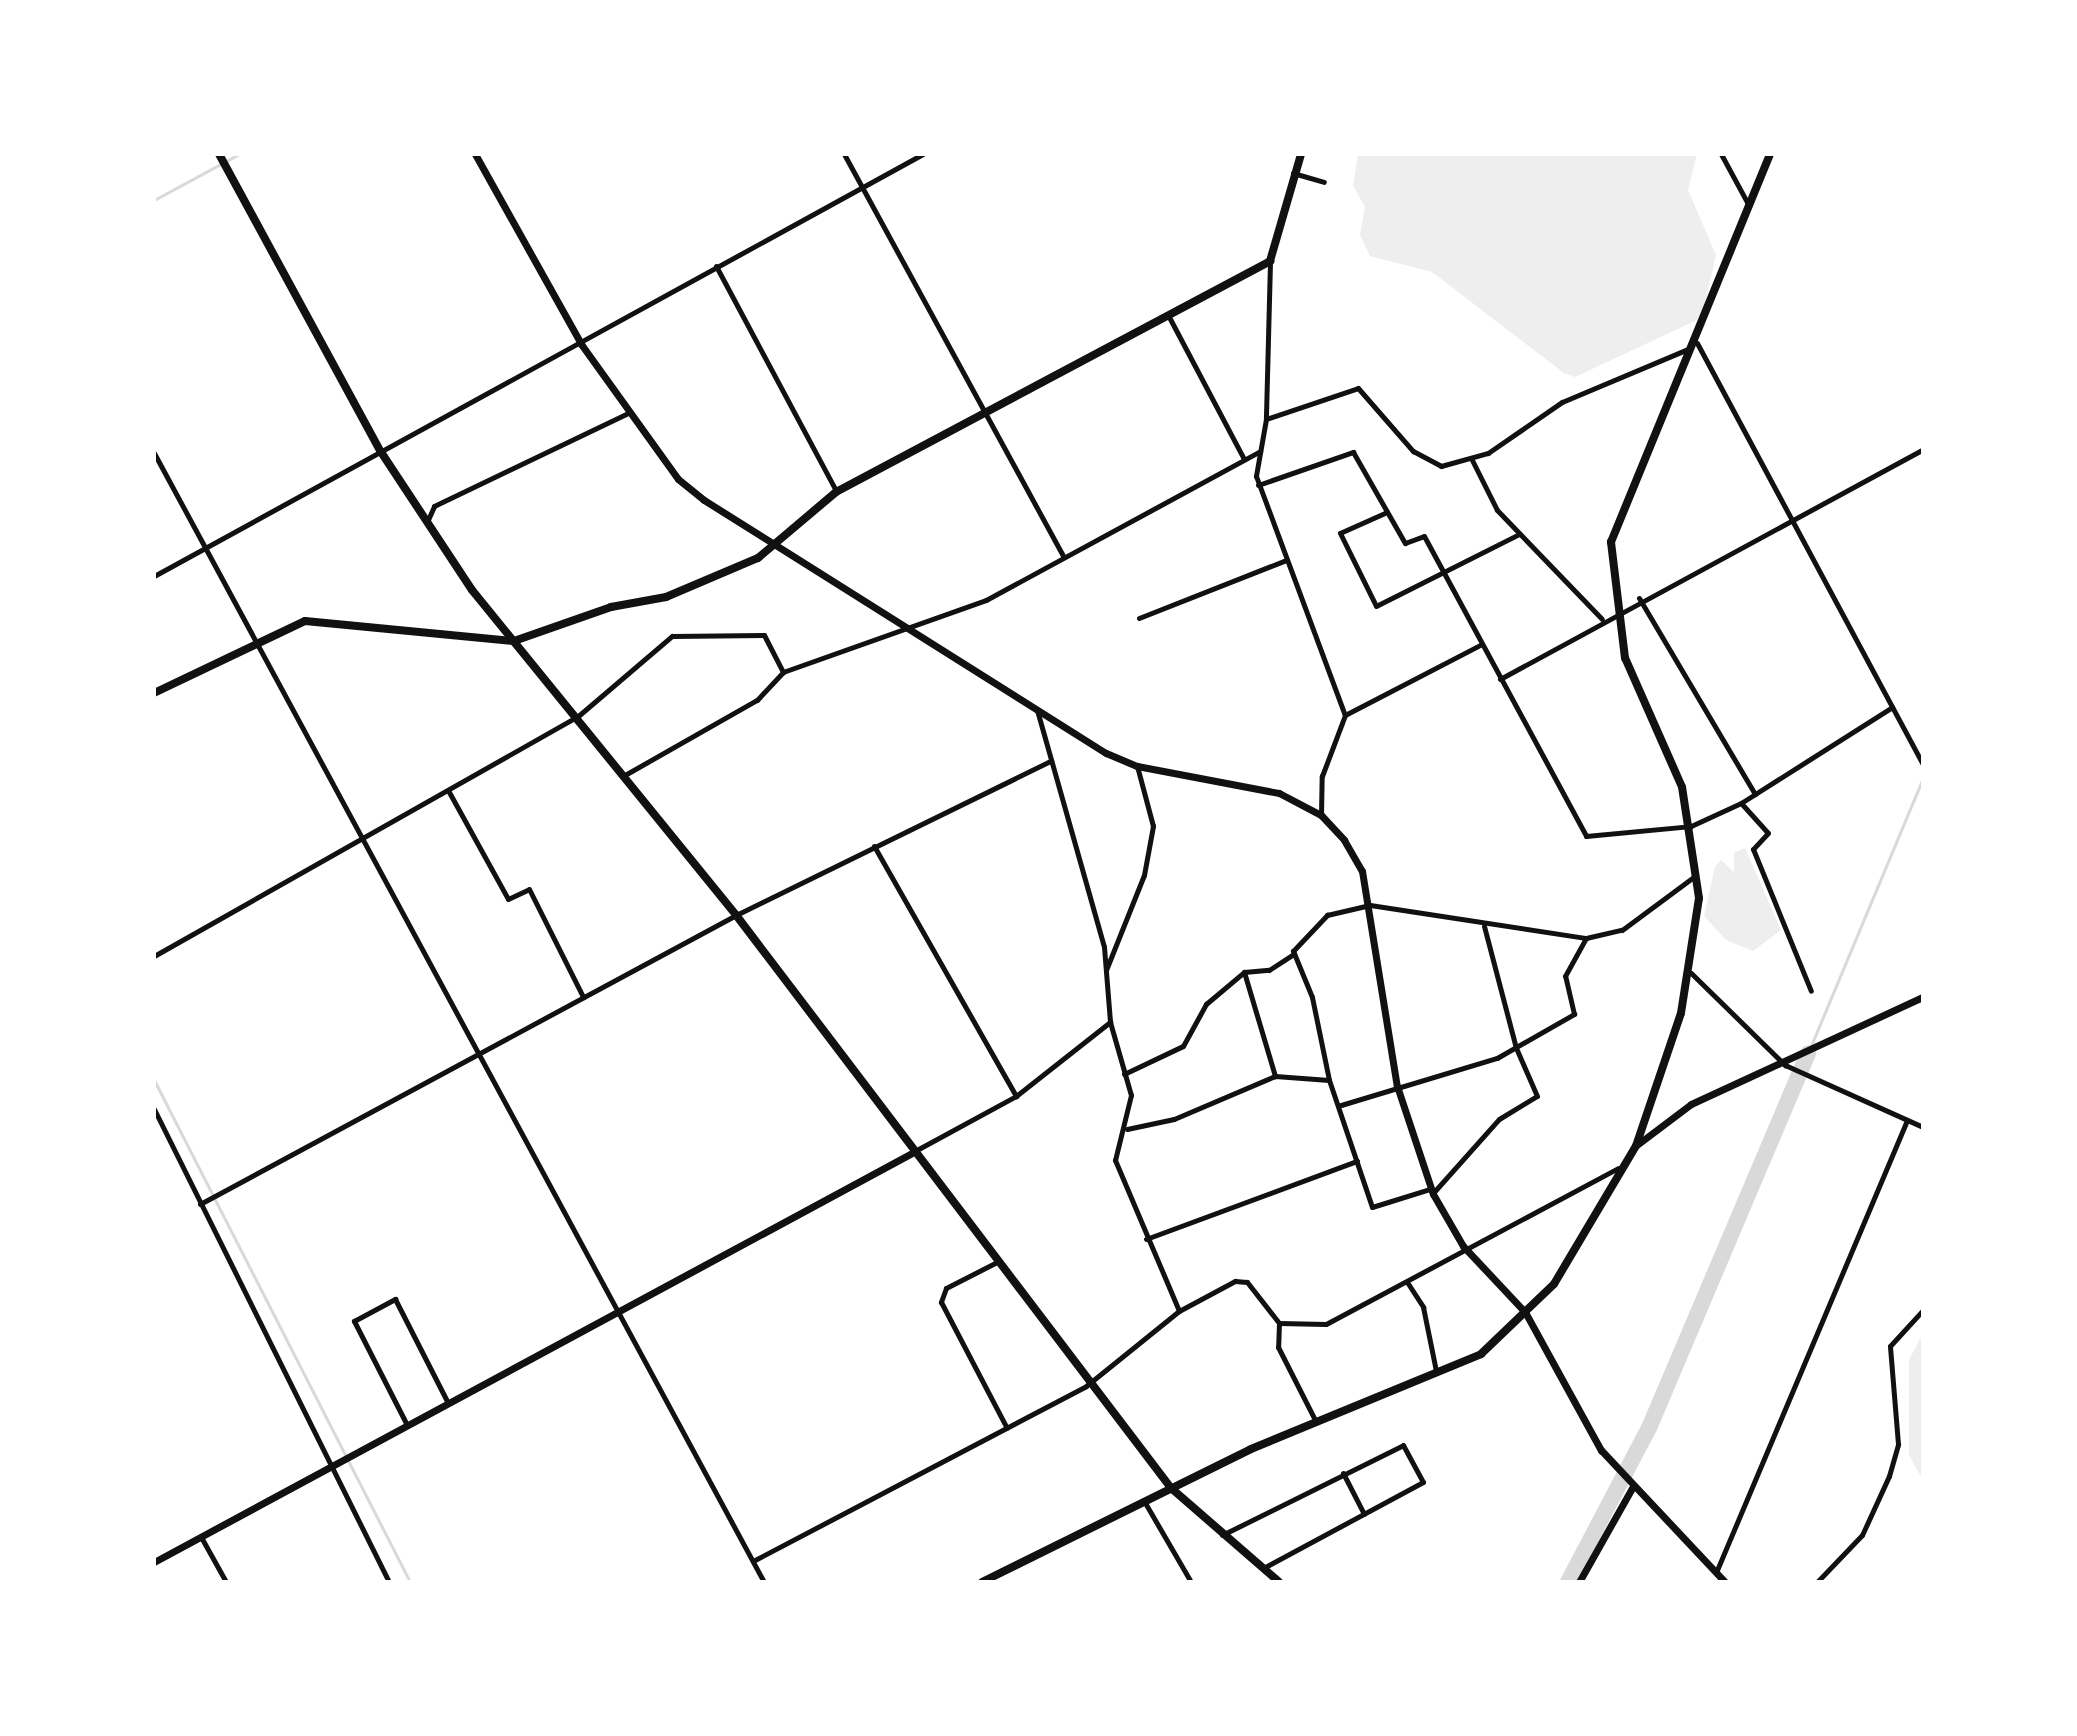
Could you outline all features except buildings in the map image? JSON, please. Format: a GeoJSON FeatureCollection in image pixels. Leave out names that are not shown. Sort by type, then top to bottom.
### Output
{"type":"FeatureCollection","features":[{"type":"Feature","properties":{"kind":"main road"},"geometry":{"type":"LineString","coordinates":[[154,693],[254,639],[331,618],[514,641],[611,607],[666,597],[774,547],[782,531],[836,492],[1270,261],[1292,173],[1301,154]]}},
{"type":"Feature","properties":{"kind":"main road"},"geometry":{"type":"LineString","coordinates":[[982,1582],[1143,1500],[1316,1422],[1481,1354],[1554,1284],[1618,1168],[1636,1146],[1691,973],[1696,875],[1691,826],[1670,752],[1625,658],[1614,612],[1614,519],[1688,349],[1697,343],[1748,204],[1770,154]]}},
{"type":"Feature","properties":{"kind":"main road"},"geometry":{"type":"LineString","coordinates":[[222,160],[381,452],[426,524],[514,641],[736,915],[1085,1382],[1171,1488],[1279,1582]]}},
{"type":"Feature","properties":{"kind":"street"},"geometry":{"type":"LineString","coordinates":[[475,154],[581,344],[678,479],[774,547],[1037,710],[1137,766],[1279,793],[1321,815],[1354,852],[1370,905],[1397,1086],[1432,1192],[1463,1246],[1525,1312],[1615,1466],[1717,1570],[1725,1582]]}},
{"type":"Feature","properties":{"kind":"street"},"geometry":{"type":"LineString","coordinates":[[844,154],[1065,557]]}},
{"type":"Feature","properties":{"kind":"street"},"geometry":{"type":"LineString","coordinates":[[154,576],[923,154]]}},
{"type":"Feature","properties":{"kind":"street"},"geometry":{"type":"LineString","coordinates":[[1721,154],[1748,204]]}},
{"type":"Feature","properties":{"kind":"street"},"geometry":{"type":"LineString","coordinates":[[1292,173],[1324,182]]}},
{"type":"Feature","properties":{"kind":"street"},"geometry":{"type":"LineString","coordinates":[[1270,261],[1266,419],[1258,485],[1345,715],[1322,776],[1321,815]]}},
{"type":"Feature","properties":{"kind":"street"},"geometry":{"type":"LineString","coordinates":[[716,266],[836,492]]}},
{"type":"Feature","properties":{"kind":"street"},"geometry":{"type":"LineString","coordinates":[[1167,314],[1244,459]]}},
{"type":"Feature","properties":{"kind":"street"},"geometry":{"type":"LineString","coordinates":[[1697,343],[1923,765]]}},
{"type":"Feature","properties":{"kind":"street"},"geometry":{"type":"LineString","coordinates":[[1266,419],[1358,388],[1426,463],[1472,460],[1562,402],[1688,349]]}},
{"type":"Feature","properties":{"kind":"street"},"geometry":{"type":"LineString","coordinates":[[426,524],[434,506],[630,412]]}},
{"type":"Feature","properties":{"kind":"street"},"geometry":{"type":"LineString","coordinates":[[1500,679],[1639,598],[1923,449]]}},
{"type":"Feature","properties":{"kind":"street"},"geometry":{"type":"LineString","coordinates":[[623,776],[757,700],[783,672],[986,600],[1260,451]]}},
{"type":"Feature","properties":{"kind":"street"},"geometry":{"type":"LineString","coordinates":[[1258,485],[1353,452],[1405,543],[1424,536],[1586,836],[1691,826],[1741,803],[1892,707]]}},
{"type":"Feature","properties":{"kind":"street"},"geometry":{"type":"LineString","coordinates":[[154,453],[764,1582]]}},
{"type":"Feature","properties":{"kind":"street"},"geometry":{"type":"LineString","coordinates":[[1472,460],[1497,510],[1602,619]]}},
{"type":"Feature","properties":{"kind":"street"},"geometry":{"type":"LineString","coordinates":[[1387,512],[1340,533],[1376,606],[1519,534]]}},
{"type":"Feature","properties":{"kind":"street"},"geometry":{"type":"LineString","coordinates":[[1139,618],[1286,560]]}},
{"type":"Feature","properties":{"kind":"street"},"geometry":{"type":"LineString","coordinates":[[1639,598],[1755,794]]}},
{"type":"Feature","properties":{"kind":"street"},"geometry":{"type":"LineString","coordinates":[[154,956],[364,842],[577,717],[672,636],[764,635],[783,672]]}},
{"type":"Feature","properties":{"kind":"street"},"geometry":{"type":"LineString","coordinates":[[1345,715],[1482,644]]}},
{"type":"Feature","properties":{"kind":"street"},"geometry":{"type":"LineString","coordinates":[[1037,710],[1106,971],[1110,1022],[1131,1095],[1127,1129],[1115,1160],[1179,1311]]}},
{"type":"Feature","properties":{"kind":"street"},"geometry":{"type":"LineString","coordinates":[[1918,756],[1923,748]]}},
{"type":"Feature","properties":{"kind":"street"},"geometry":{"type":"LineString","coordinates":[[202,1203],[736,915],[1051,761]]}},
{"type":"Feature","properties":{"kind":"street"},"geometry":{"type":"LineString","coordinates":[[1106,971],[1135,902],[1153,826],[1137,766]]}},
{"type":"Feature","properties":{"kind":"street"},"geometry":{"type":"LineString","coordinates":[[449,792],[508,899],[529,889],[583,997]]}},
{"type":"Feature","properties":{"kind":"street"},"geometry":{"type":"LineString","coordinates":[[1741,803],[1768,833],[1753,849],[1811,991]]}},
{"type":"Feature","properties":{"kind":"street"},"geometry":{"type":"LineString","coordinates":[[874,846],[1016,1096]]}},
{"type":"Feature","properties":{"kind":"street"},"geometry":{"type":"LineString","coordinates":[[1124,1074],[1183,1046],[1206,1004],[1244,972],[1269,970],[1294,953],[1327,915],[1370,905],[1484,926],[1586,938],[1622,930],[1696,875]]}},
{"type":"Feature","properties":{"kind":"street"},"geometry":{"type":"LineString","coordinates":[[1294,953],[1312,997],[1329,1080],[1341,1105],[1372,1207],[1432,1192],[1499,1119],[1537,1096],[1516,1048],[1484,926]]}},
{"type":"Feature","properties":{"kind":"street"},"geometry":{"type":"LineString","coordinates":[[1341,1105],[1516,1048],[1574,1014],[1565,976],[1586,938]]}},
{"type":"Feature","properties":{"kind":"street"},"geometry":{"type":"LineString","coordinates":[[1244,972],[1275,1076]]}},
{"type":"Feature","properties":{"kind":"street"},"geometry":{"type":"LineString","coordinates":[[1691,973],[1785,1065],[1923,1127]]}},
{"type":"Feature","properties":{"kind":"street"},"geometry":{"type":"LineString","coordinates":[[1636,1146],[1691,1104],[1785,1065],[1923,997]]}},
{"type":"Feature","properties":{"kind":"street"},"geometry":{"type":"LineString","coordinates":[[154,1562],[1016,1096],[1110,1022]]}},
{"type":"Feature","properties":{"kind":"street"},"geometry":{"type":"LineString","coordinates":[[1127,1129],[1174,1119],[1275,1076],[1329,1080]]}},
{"type":"Feature","properties":{"kind":"street"},"geometry":{"type":"LineString","coordinates":[[154,1109],[389,1582]]}},
{"type":"Feature","properties":{"kind":"street"},"geometry":{"type":"LineString","coordinates":[[1717,1570],[1907,1120]]}},
{"type":"Feature","properties":{"kind":"street"},"geometry":{"type":"LineString","coordinates":[[1146,1239],[1357,1161]]}},
{"type":"Feature","properties":{"kind":"street"},"geometry":{"type":"LineString","coordinates":[[1279,1323],[1326,1324],[1407,1282],[1463,1246],[1507,1233],[1618,1168]]}},
{"type":"Feature","properties":{"kind":"street"},"geometry":{"type":"LineString","coordinates":[[995,1263],[946,1288],[941,1302],[1007,1428]]}},
{"type":"Feature","properties":{"kind":"street"},"geometry":{"type":"LineString","coordinates":[[753,1561],[1007,1428],[1085,1382],[1179,1311],[1247,1282],[1279,1323],[1278,1347],[1316,1422]]}},
{"type":"Feature","properties":{"kind":"street"},"geometry":{"type":"LineString","coordinates":[[1407,1282],[1423,1307],[1436,1371]]}},
{"type":"Feature","properties":{"kind":"street"},"geometry":{"type":"LineString","coordinates":[[407,1425],[354,1321],[395,1299],[448,1403]]}},
{"type":"Feature","properties":{"kind":"street"},"geometry":{"type":"LineString","coordinates":[[1817,1582],[1862,1535],[1889,1476],[1898,1444],[1890,1346],[1923,1310]]}},
{"type":"Feature","properties":{"kind":"street"},"geometry":{"type":"LineString","coordinates":[[1222,1535],[1403,1445],[1423,1482],[1262,1568]]}},
{"type":"Feature","properties":{"kind":"street"},"geometry":{"type":"LineString","coordinates":[[1343,1473],[1364,1514]]}},
{"type":"Feature","properties":{"kind":"street"},"geometry":{"type":"LineString","coordinates":[[1579,1582],[1632,1485]]}},
{"type":"Feature","properties":{"kind":"street"},"geometry":{"type":"LineString","coordinates":[[1143,1500],[1191,1582]]}},
{"type":"Feature","properties":{"kind":"street"},"geometry":{"type":"LineString","coordinates":[[201,1537],[226,1582]]}},
{"type":"Feature","properties":{"kind":"shaded area"},"geometry":{"type":"Polygon","coordinates":[[[1358,154],[1697,154],[1688,190],[1716,255],[1705,303],[1697,320],[1575,377],[1564,373],[1432,272],[1370,256],[1360,235],[1365,207],[1353,186],[1358,154]]]}},
{"type":"Feature","properties":{"kind":"shaded area"},"geometry":{"type":"Polygon","coordinates":[[[1745,848],[1781,930],[1753,951],[1726,940],[1704,916],[1715,867],[1721,860],[1734,872],[1734,853],[1745,848]]]}},
{"type":"Feature","properties":{"kind":"shaded area"},"geometry":{"type":"Polygon","coordinates":[[[1923,1333],[1923,1480],[1909,1455],[1909,1360],[1923,1333]]]}},
{"type":"Feature","properties":{"kind":"waterway"},"geometry":{"type":"LineString","coordinates":[[154,200],[239,154]]}},
{"type":"Feature","properties":{"kind":"waterway"},"geometry":{"type":"LineString","coordinates":[[1810,1048],[1923,778]]}},
{"type":"Feature","properties":{"kind":"waterway"},"geometry":{"type":"LineString","coordinates":[[1568,1582],[1649,1428],[1808,1053]]}},
{"type":"Feature","properties":{"kind":"waterway"},"geometry":{"type":"LineString","coordinates":[[154,1080],[410,1582]]}}]}
